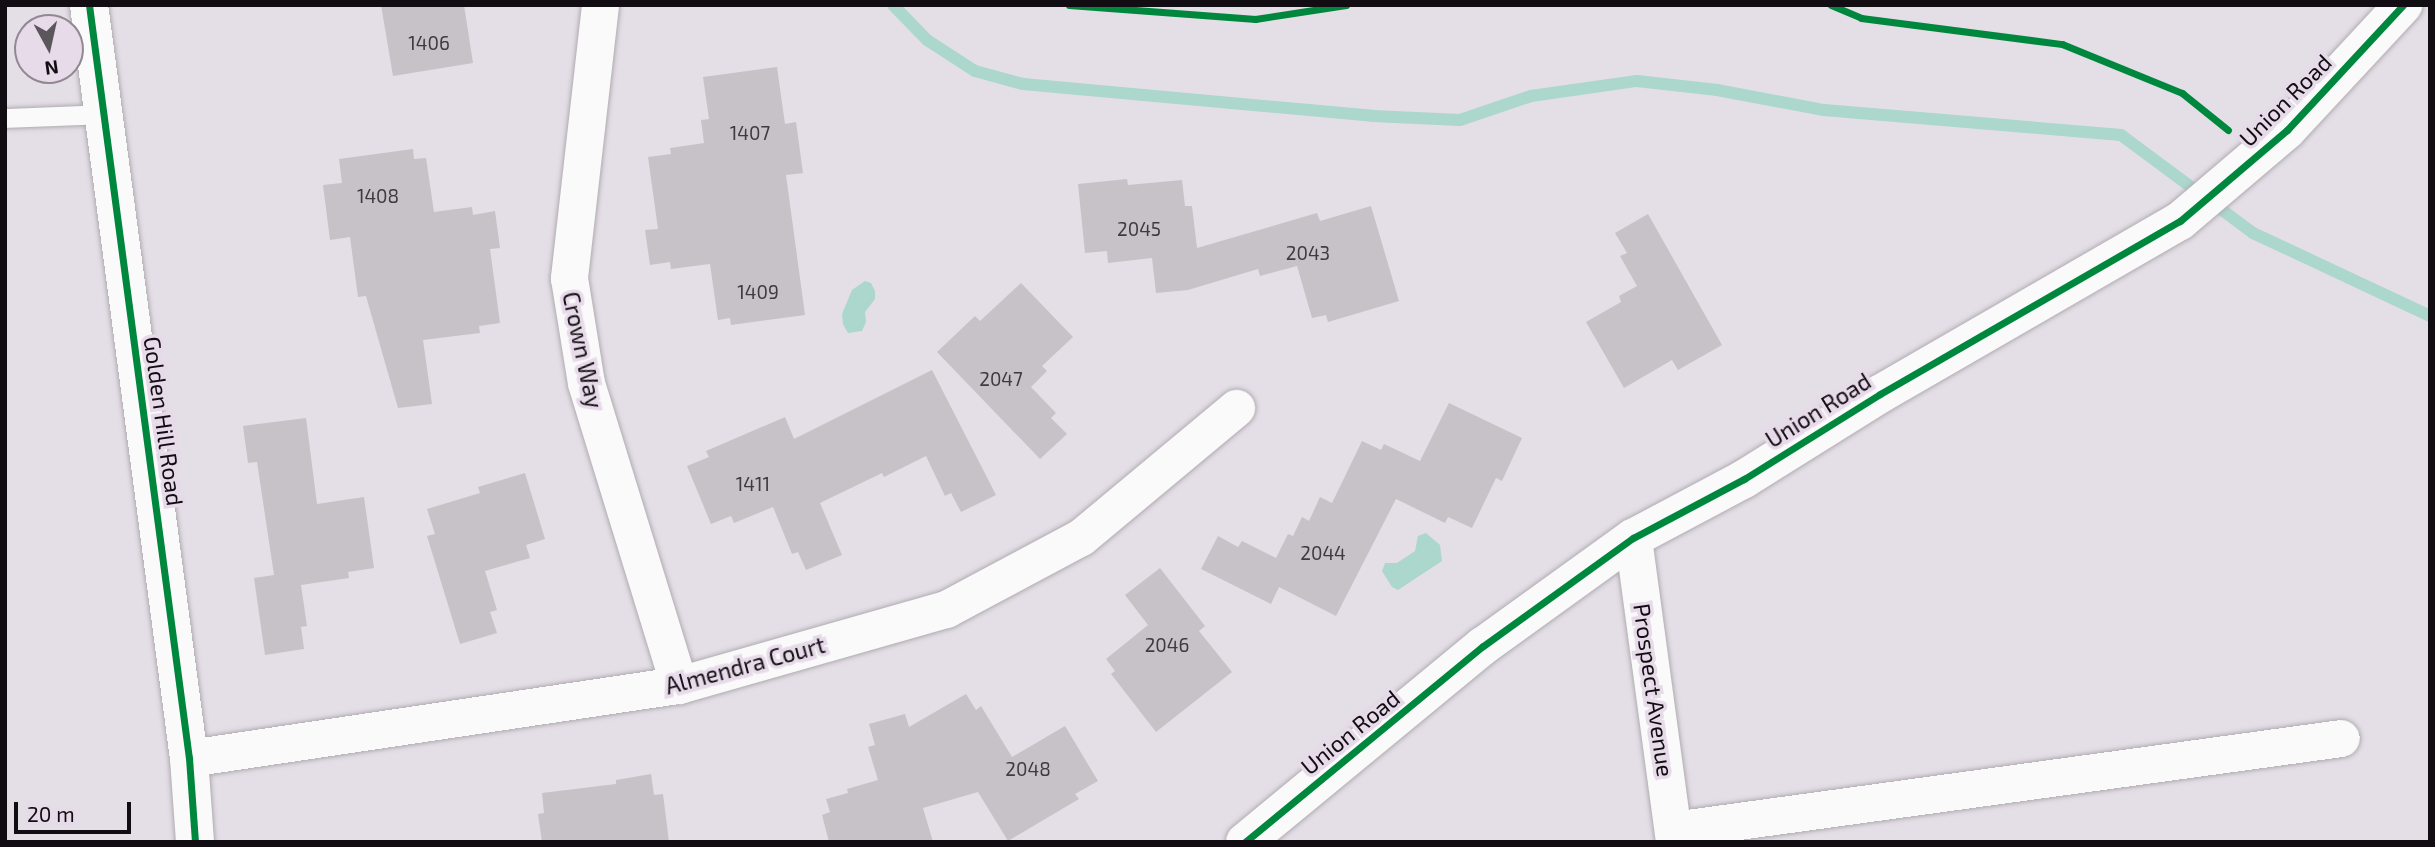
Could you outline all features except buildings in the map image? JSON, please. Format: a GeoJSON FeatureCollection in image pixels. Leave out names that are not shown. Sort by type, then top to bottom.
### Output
{"type":"FeatureCollection","features":[{"type":"Feature","properties":{"kind":"main road","name":"Golden Hill Road"},"geometry":{"type":"LineString","coordinates":[[89,5],[189,758],[195,842]]}},
{"type":"Feature","properties":{"kind":"main road","name":"Union Road"},"geometry":{"type":"LineString","coordinates":[[1245,842],[1483,646],[1633,538],[1744,479],[1880,394],[2180,221],[2287,131],[2403,5]]}},
{"type":"Feature","properties":{"kind":"street","name":"Crown Way"},"geometry":{"type":"LineString","coordinates":[[600,5],[569,278],[586,383],[679,685]]}},
{"type":"Feature","properties":{"kind":"street","name":"Almendra Court"},"geometry":{"type":"LineString","coordinates":[[189,758],[679,685],[946,609],[1081,537],[1236,408]]}},
{"type":"Feature","properties":{"kind":"street","name":"Prospect Avenue"},"geometry":{"type":"LineString","coordinates":[[1633,538],[1673,836]]}},
{"type":"Feature","properties":{"kind":"street"},"geometry":{"type":"LineString","coordinates":[[1673,836],[2341,738]]}},
{"type":"Feature","properties":{"kind":"lane"},"geometry":{"type":"LineString","coordinates":[[5,118],[104,114]]}},
{"type":"Feature","properties":{"kind":"shaded area"},"geometry":{"type":"Polygon","coordinates":[[[865,281],[871,283],[875,299],[865,312],[866,322],[862,331],[848,333],[842,314],[852,290],[865,281]]]}},
{"type":"Feature","properties":{"kind":"shaded area"},"geometry":{"type":"Polygon","coordinates":[[[1426,533],[1440,545],[1442,561],[1398,590],[1392,587],[1382,571],[1385,563],[1397,563],[1415,551],[1418,536],[1426,533]]]}},
{"type":"Feature","properties":{"kind":"waterway"},"geometry":{"type":"LineString","coordinates":[[893,5],[927,40],[975,71],[1023,84],[1373,116],[1460,120],[1531,96],[1637,81],[1717,90],[1824,110],[2121,135],[2253,233],[2430,316]]}},
{"type":"Feature","properties":{"kind":"cycle path"},"geometry":{"type":"LineString","coordinates":[[89,5],[189,758],[195,842]]}},
{"type":"Feature","properties":{"kind":"cycle path"},"geometry":{"type":"LineString","coordinates":[[1069,5],[1255,19],[1346,5]]}},
{"type":"Feature","properties":{"kind":"cycle path"},"geometry":{"type":"LineString","coordinates":[[1831,5],[1861,18],[2062,44],[2182,93],[2228,130]]}},
{"type":"Feature","properties":{"kind":"cycle path"},"geometry":{"type":"LineString","coordinates":[[1245,842],[1483,646],[1633,538],[1744,479],[1880,394],[2180,221],[2287,130],[2403,5]]}}]}
